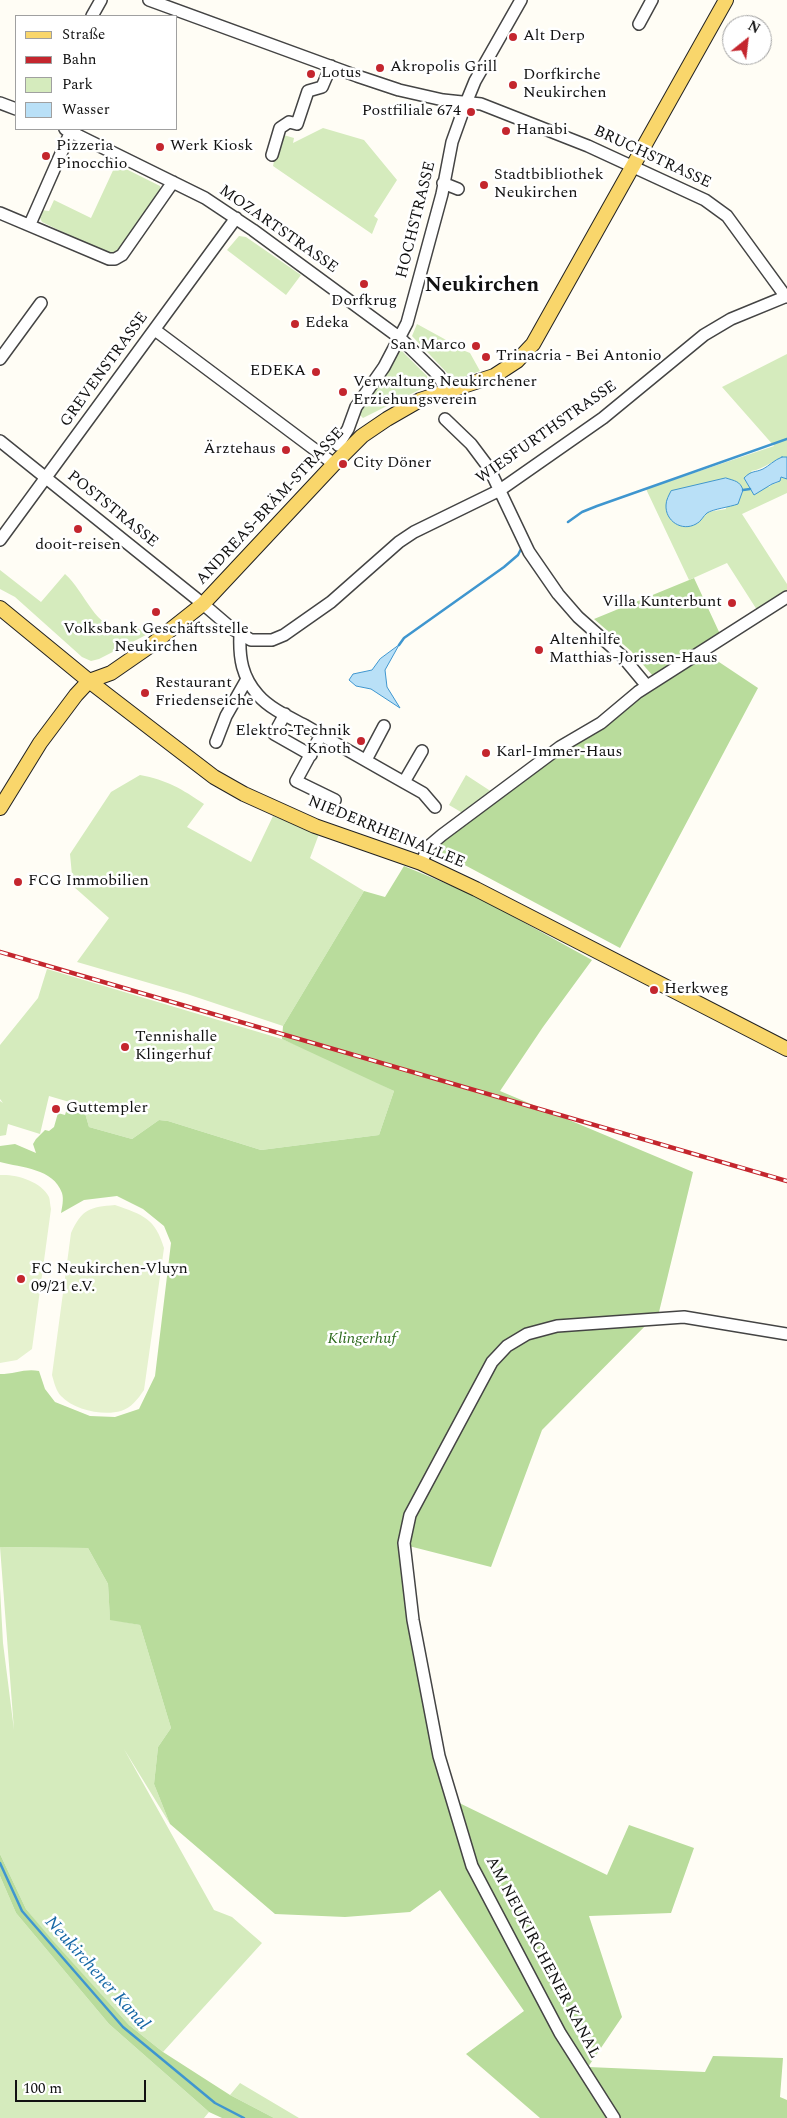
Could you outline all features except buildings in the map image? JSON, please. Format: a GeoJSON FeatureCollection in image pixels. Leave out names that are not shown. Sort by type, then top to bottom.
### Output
{"type":"FeatureCollection","features":[{"type":"Feature","properties":{"kind":"main road","name":"ANDREAS-BRÄM-STRASSE"},"geometry":{"type":"LineString","coordinates":[[89,681],[110,673],[203,604],[362,436],[420,400],[494,376],[517,360],[533,344],[726,0]]}},
{"type":"Feature","properties":{"kind":"main road","name":"NIEDERRHEINALLEE"},"geometry":{"type":"LineString","coordinates":[[0,608],[89,681],[214,777],[244,794],[315,826],[421,863],[476,889],[787,1049]]}},
{"type":"Feature","properties":{"kind":"main road"},"geometry":{"type":"LineString","coordinates":[[1,805],[40,743],[76,695],[89,681]]}},
{"type":"Feature","properties":{"kind":"street"},"geometry":{"type":"LineString","coordinates":[[93,15],[101,0]]}},
{"type":"Feature","properties":{"kind":"street","name":"BRUCHSTRASSE"},"geometry":{"type":"LineString","coordinates":[[149,0],[399,90],[466,103],[481,104],[582,143],[632,168],[705,200],[727,216],[786,296]]}},
{"type":"Feature","properties":{"kind":"street","name":"HOCHSTRASSE"},"geometry":{"type":"LineString","coordinates":[[338,445],[348,429],[356,407],[384,367],[407,323],[458,127],[466,103],[475,80],[521,0]]}},
{"type":"Feature","properties":{"kind":"street"},"geometry":{"type":"LineString","coordinates":[[639,24],[652,0]]}},
{"type":"Feature","properties":{"kind":"street"},"geometry":{"type":"LineString","coordinates":[[272,155],[280,128],[289,122],[297,124],[308,92],[322,87],[331,66]]}},
{"type":"Feature","properties":{"kind":"street"},"geometry":{"type":"LineString","coordinates":[[0,103],[15,109]]}},
{"type":"Feature","properties":{"kind":"street"},"geometry":{"type":"LineString","coordinates":[[30,224],[68,130]]}},
{"type":"Feature","properties":{"kind":"street","name":"MOZARTSTRASSE"},"geometry":{"type":"LineString","coordinates":[[68,130],[205,198],[236,218],[319,276],[369,317],[400,338],[439,376],[446,392]]}},
{"type":"Feature","properties":{"kind":"street"},"geometry":{"type":"LineString","coordinates":[[0,213],[30,224],[109,259],[115,259],[122,254],[173,182]]}},
{"type":"Feature","properties":{"kind":"street"},"geometry":{"type":"LineString","coordinates":[[444,183],[458,189]]}},
{"type":"Feature","properties":{"kind":"street","name":"GREVENSTRASSE"},"geometry":{"type":"LineString","coordinates":[[0,540],[236,218]]}},
{"type":"Feature","properties":{"kind":"street","name":"WIESFURTHSTRASSE"},"geometry":{"type":"LineString","coordinates":[[203,604],[240,635],[251,640],[272,640],[284,635],[331,602],[414,532],[500,490],[603,418],[704,335],[731,319],[786,296]]}},
{"type":"Feature","properties":{"kind":"street"},"geometry":{"type":"LineString","coordinates":[[0,359],[41,303]]}},
{"type":"Feature","properties":{"kind":"street"},"geometry":{"type":"LineString","coordinates":[[155,330],[334,464]]}},
{"type":"Feature","properties":{"kind":"street"},"geometry":{"type":"LineString","coordinates":[[445,419],[471,444],[489,468],[527,547],[558,594],[578,617],[622,656],[647,686]]}},
{"type":"Feature","properties":{"kind":"street","name":"POSTSTRASSE"},"geometry":{"type":"LineString","coordinates":[[0,441],[203,604]]}},
{"type":"Feature","properties":{"kind":"street"},"geometry":{"type":"LineString","coordinates":[[421,863],[430,846],[442,835],[560,747],[601,723],[647,686],[721,641],[787,596]]}},
{"type":"Feature","properties":{"kind":"street"},"geometry":{"type":"LineString","coordinates":[[240,635],[239,655],[247,679],[259,697],[285,714],[423,793],[435,807]]}},
{"type":"Feature","properties":{"kind":"street"},"geometry":{"type":"LineString","coordinates":[[216,742],[226,716],[247,679]]}},
{"type":"Feature","properties":{"kind":"street"},"geometry":{"type":"LineString","coordinates":[[285,714],[274,734],[311,755]]}},
{"type":"Feature","properties":{"kind":"street"},"geometry":{"type":"LineString","coordinates":[[366,760],[384,726]]}},
{"type":"Feature","properties":{"kind":"street"},"geometry":{"type":"LineString","coordinates":[[321,735],[296,781],[335,800]]}},
{"type":"Feature","properties":{"kind":"street"},"geometry":{"type":"LineString","coordinates":[[404,782],[422,751]]}},
{"type":"Feature","properties":{"kind":"street","name":"AM NEUKIRCHENER KANAL"},"geometry":{"type":"LineString","coordinates":[[614,2118],[560,2033],[472,1866],[439,1756],[408,1587],[404,1543],[410,1515],[492,1362],[507,1346],[526,1334],[557,1326],[684,1317],[787,1334]]}},
{"type":"Feature","properties":{"kind":"green space"},"geometry":{"type":"Polygon","coordinates":[[[323,128],[364,140],[397,180],[374,216],[378,219],[372,234],[273,166],[280,134],[294,138],[293,143],[323,128]]]}},
{"type":"Feature","properties":{"kind":"green space"},"geometry":{"type":"Polygon","coordinates":[[[116,164],[160,186],[160,191],[119,251],[108,254],[42,222],[39,216],[41,210],[49,211],[54,200],[91,218],[116,164]]]}},
{"type":"Feature","properties":{"kind":"green space"},"geometry":{"type":"Polygon","coordinates":[[[239,236],[246,237],[301,275],[286,295],[227,250],[239,236]]]}},
{"type":"Feature","properties":{"kind":"green space"},"geometry":{"type":"Polygon","coordinates":[[[417,324],[470,353],[480,371],[461,378],[450,376],[412,336],[417,324]]]}},
{"type":"Feature","properties":{"kind":"green space"},"geometry":{"type":"Polygon","coordinates":[[[397,346],[427,376],[428,380],[421,389],[363,418],[357,412],[397,346]]]}},
{"type":"Feature","properties":{"kind":"green space"},"geometry":{"type":"Polygon","coordinates":[[[787,354],[787,457],[751,471],[769,487],[777,483],[781,477],[787,479],[787,493],[742,514],[787,584],[787,590],[757,610],[727,563],[689,580],[646,489],[774,446],[722,387],[787,354]],[[726,478],[707,483],[697,524],[708,512],[726,509],[726,478]]]}},
{"type":"Feature","properties":{"kind":"green space"},"geometry":{"type":"Polygon","coordinates":[[[0,570],[41,602],[65,574],[92,610],[107,625],[117,629],[128,630],[132,623],[146,635],[99,659],[91,661],[82,657],[15,597],[0,589],[0,570]]]}},
{"type":"Feature","properties":{"kind":"green space"},"geometry":{"type":"Polygon","coordinates":[[[694,578],[720,634],[656,676],[653,676],[631,651],[594,619],[694,578]]]}},
{"type":"Feature","properties":{"kind":"green space"},"geometry":{"type":"Polygon","coordinates":[[[707,654],[758,688],[620,948],[431,847],[567,747],[707,654]]]}},
{"type":"Feature","properties":{"kind":"green space"},"geometry":{"type":"Polygon","coordinates":[[[140,775],[174,786],[204,804],[187,827],[251,862],[273,816],[319,834],[310,858],[364,891],[283,1026],[187,994],[77,962],[109,918],[73,886],[70,854],[111,792],[140,775]]]}},
{"type":"Feature","properties":{"kind":"green space"},"geometry":{"type":"Polygon","coordinates":[[[466,775],[492,792],[466,815],[449,805],[466,775]]]}},
{"type":"Feature","properties":{"kind":"green space","name":"Klingerhuf"},"geometry":{"type":"Polygon","coordinates":[[[404,866],[476,896],[592,960],[543,1027],[500,1091],[693,1172],[659,1312],[542,1430],[491,1567],[405,1545],[447,1797],[607,1875],[629,1825],[694,1848],[671,1913],[589,1916],[622,2017],[588,2067],[705,2072],[713,2056],[783,2058],[780,2097],[787,2100],[787,2118],[540,2118],[466,2054],[524,2011],[440,1890],[410,1912],[345,1917],[275,1914],[170,1824],[154,1784],[158,1747],[171,1728],[140,1625],[110,1620],[108,1584],[88,1548],[0,1547],[0,1374],[29,1370],[39,1371],[45,1389],[55,1402],[90,1416],[115,1417],[139,1409],[155,1376],[171,1243],[164,1226],[143,1209],[117,1196],[84,1200],[61,1213],[63,1195],[52,1178],[36,1170],[0,1162],[0,1146],[15,1144],[36,1153],[33,1144],[36,1139],[45,1130],[49,1131],[54,1127],[58,1113],[65,1115],[69,1102],[83,1106],[89,1127],[132,1139],[159,1120],[168,1121],[261,1150],[379,1135],[394,1091],[282,1039],[283,1026],[364,891],[385,897],[404,866]]]}},
{"type":"Feature","properties":{"kind":"green space"},"geometry":{"type":"Polygon","coordinates":[[[47,969],[282,1039],[343,1065],[394,1091],[379,1135],[261,1150],[168,1121],[159,1120],[132,1139],[89,1127],[83,1106],[49,1096],[40,1134],[8,1124],[6,1135],[0,1136],[0,1101],[3,1103],[0,1099],[0,1045],[38,998],[47,969]]]}},
{"type":"Feature","properties":{"kind":"green space","name":"FC Neukirchen-Vluyn 09/21 e.V."},"geometry":{"type":"Polygon","coordinates":[[[0,1175],[20,1177],[40,1187],[49,1197],[51,1209],[32,1349],[17,1360],[0,1363],[0,1175]]]}},
{"type":"Feature","properties":{"kind":"green space"},"geometry":{"type":"Polygon","coordinates":[[[115,1205],[147,1219],[156,1230],[164,1248],[144,1390],[128,1408],[106,1413],[89,1411],[67,1401],[58,1392],[52,1375],[71,1233],[83,1214],[93,1208],[115,1205]]]}},
{"type":"Feature","properties":{"kind":"green space"},"geometry":{"type":"Polygon","coordinates":[[[0,1547],[88,1548],[108,1584],[110,1619],[140,1625],[171,1728],[158,1747],[154,1784],[170,1824],[124,1749],[214,1910],[232,1917],[262,1943],[163,2052],[129,2025],[52,1941],[26,1909],[0,1854],[0,1588],[3,1643],[14,1730],[0,1547]]]}},
{"type":"Feature","properties":{"kind":"green space"},"geometry":{"type":"Polygon","coordinates":[[[0,1854],[26,1909],[129,2025],[163,2052],[230,2095],[274,2118],[222,2118],[209,2112],[109,2024],[16,1913],[0,1876],[0,1854]]]}},
{"type":"Feature","properties":{"kind":"green space"},"geometry":{"type":"Polygon","coordinates":[[[0,1876],[16,1913],[109,2024],[209,2112],[204,2118],[0,2118],[0,1876]]]}},
{"type":"Feature","properties":{"kind":"green space"},"geometry":{"type":"Polygon","coordinates":[[[240,2083],[299,2118],[274,2118],[230,2095],[240,2083]]]}},
{"type":"Feature","properties":{"kind":"water"},"geometry":{"type":"Polygon","coordinates":[[[782,457],[787,457],[787,479],[781,477],[780,481],[754,495],[744,478],[782,457]]]}},
{"type":"Feature","properties":{"kind":"water"},"geometry":{"type":"Polygon","coordinates":[[[726,478],[737,482],[742,487],[743,490],[738,504],[710,512],[698,523],[691,526],[685,527],[675,524],[668,516],[666,505],[671,491],[726,478]]]}},
{"type":"Feature","properties":{"kind":"water"},"geometry":{"type":"Polygon","coordinates":[[[399,645],[385,670],[387,687],[400,708],[371,689],[356,686],[349,680],[353,674],[372,670],[380,659],[399,645]]]}},
{"type":"Feature","properties":{"kind":"waterway"},"geometry":{"type":"LineString","coordinates":[[568,522],[582,512],[597,506],[787,439]]}},
{"type":"Feature","properties":{"kind":"waterway"},"geometry":{"type":"LineString","coordinates":[[743,490],[750,489]]}},
{"type":"Feature","properties":{"kind":"waterway"},"geometry":{"type":"LineString","coordinates":[[399,645],[404,638],[504,567],[518,555],[521,549]]}},
{"type":"Feature","properties":{"kind":"waterway","name":"Neukirchener Kanal"},"geometry":{"type":"LineString","coordinates":[[0,1863],[22,1911],[123,2027],[215,2103],[244,2118]]}},
{"type":"Feature","properties":{"kind":"railway"},"geometry":{"type":"LineString","coordinates":[[0,952],[787,1181]]}},
{"type":"Feature","properties":{"kind":"place","name":"Alt Derp"},"geometry":{"type":"Point","coordinates":[513,37]}},
{"type":"Feature","properties":{"kind":"place","name":"Akropolis Grill"},"geometry":{"type":"Point","coordinates":[380,68]}},
{"type":"Feature","properties":{"kind":"place","name":"Lotus"},"geometry":{"type":"Point","coordinates":[311,74]}},
{"type":"Feature","properties":{"kind":"place","name":"Dorfkirche Neukirchen"},"geometry":{"type":"Point","coordinates":[513,85]}},
{"type":"Feature","properties":{"kind":"place","name":"Postfiliale 674"},"geometry":{"type":"Point","coordinates":[471,112]}},
{"type":"Feature","properties":{"kind":"place","name":"Hanabi"},"geometry":{"type":"Point","coordinates":[506,131]}},
{"type":"Feature","properties":{"kind":"place","name":"Werk Kiosk"},"geometry":{"type":"Point","coordinates":[160,147]}},
{"type":"Feature","properties":{"kind":"place","name":"Pizzeria Pinocchio"},"geometry":{"type":"Point","coordinates":[46,156]}},
{"type":"Feature","properties":{"kind":"place","name":"Stadtbibliothek Neukirchen"},"geometry":{"type":"Point","coordinates":[484,185]}},
{"type":"Feature","properties":{"kind":"place","name":"Dorfkrug"},"geometry":{"type":"Point","coordinates":[364,284]}},
{"type":"Feature","properties":{"kind":"place","name":"Edeka"},"geometry":{"type":"Point","coordinates":[295,324]}},
{"type":"Feature","properties":{"kind":"place","name":"San Marco"},"geometry":{"type":"Point","coordinates":[476,346]}},
{"type":"Feature","properties":{"kind":"place","name":"Trinacria - Bei Antonio"},"geometry":{"type":"Point","coordinates":[486,357]}},
{"type":"Feature","properties":{"kind":"place","name":"EDEKA"},"geometry":{"type":"Point","coordinates":[316,372]}},
{"type":"Feature","properties":{"kind":"place","name":"Verwaltung Neukirchener Erziehungsverein"},"geometry":{"type":"Point","coordinates":[343,392]}},
{"type":"Feature","properties":{"kind":"place","name":"Ärztehaus"},"geometry":{"type":"Point","coordinates":[286,450]}},
{"type":"Feature","properties":{"kind":"place","name":"City Döner"},"geometry":{"type":"Point","coordinates":[343,464]}},
{"type":"Feature","properties":{"kind":"place","name":"dooit-reisen"},"geometry":{"type":"Point","coordinates":[78,529]}},
{"type":"Feature","properties":{"kind":"place","name":"Villa Kunterbunt"},"geometry":{"type":"Point","coordinates":[732,603]}},
{"type":"Feature","properties":{"kind":"place","name":"Volksbank Geschäftsstelle Neukirchen"},"geometry":{"type":"Point","coordinates":[156,612]}},
{"type":"Feature","properties":{"kind":"place","name":"Altenhilfe Matthias-Jorissen-Haus"},"geometry":{"type":"Point","coordinates":[539,650]}},
{"type":"Feature","properties":{"kind":"place","name":"Restaurant Friedenseiche"},"geometry":{"type":"Point","coordinates":[145,693]}},
{"type":"Feature","properties":{"kind":"place","name":"Elektro-Technik Knoth"},"geometry":{"type":"Point","coordinates":[361,741]}},
{"type":"Feature","properties":{"kind":"place","name":"Karl-Immer-Haus"},"geometry":{"type":"Point","coordinates":[486,753]}},
{"type":"Feature","properties":{"kind":"place","name":"FCG Immobilien"},"geometry":{"type":"Point","coordinates":[18,882]}},
{"type":"Feature","properties":{"kind":"place","name":"Herkweg"},"geometry":{"type":"Point","coordinates":[654,990]}},
{"type":"Feature","properties":{"kind":"place","name":"Tennishalle Klingerhuf"},"geometry":{"type":"Point","coordinates":[125,1047]}},
{"type":"Feature","properties":{"kind":"place","name":"Guttempler"},"geometry":{"type":"Point","coordinates":[56,1109]}},
{"type":"Feature","properties":{"kind":"place","name":"FC Neukirchen-Vluyn 09/21 e.V."},"geometry":{"type":"Point","coordinates":[21,1279]}},
{"type":"Feature","properties":{"kind":"district","name":"Neukirchen"},"geometry":{"type":"Point","coordinates":[482,287]}}]}
